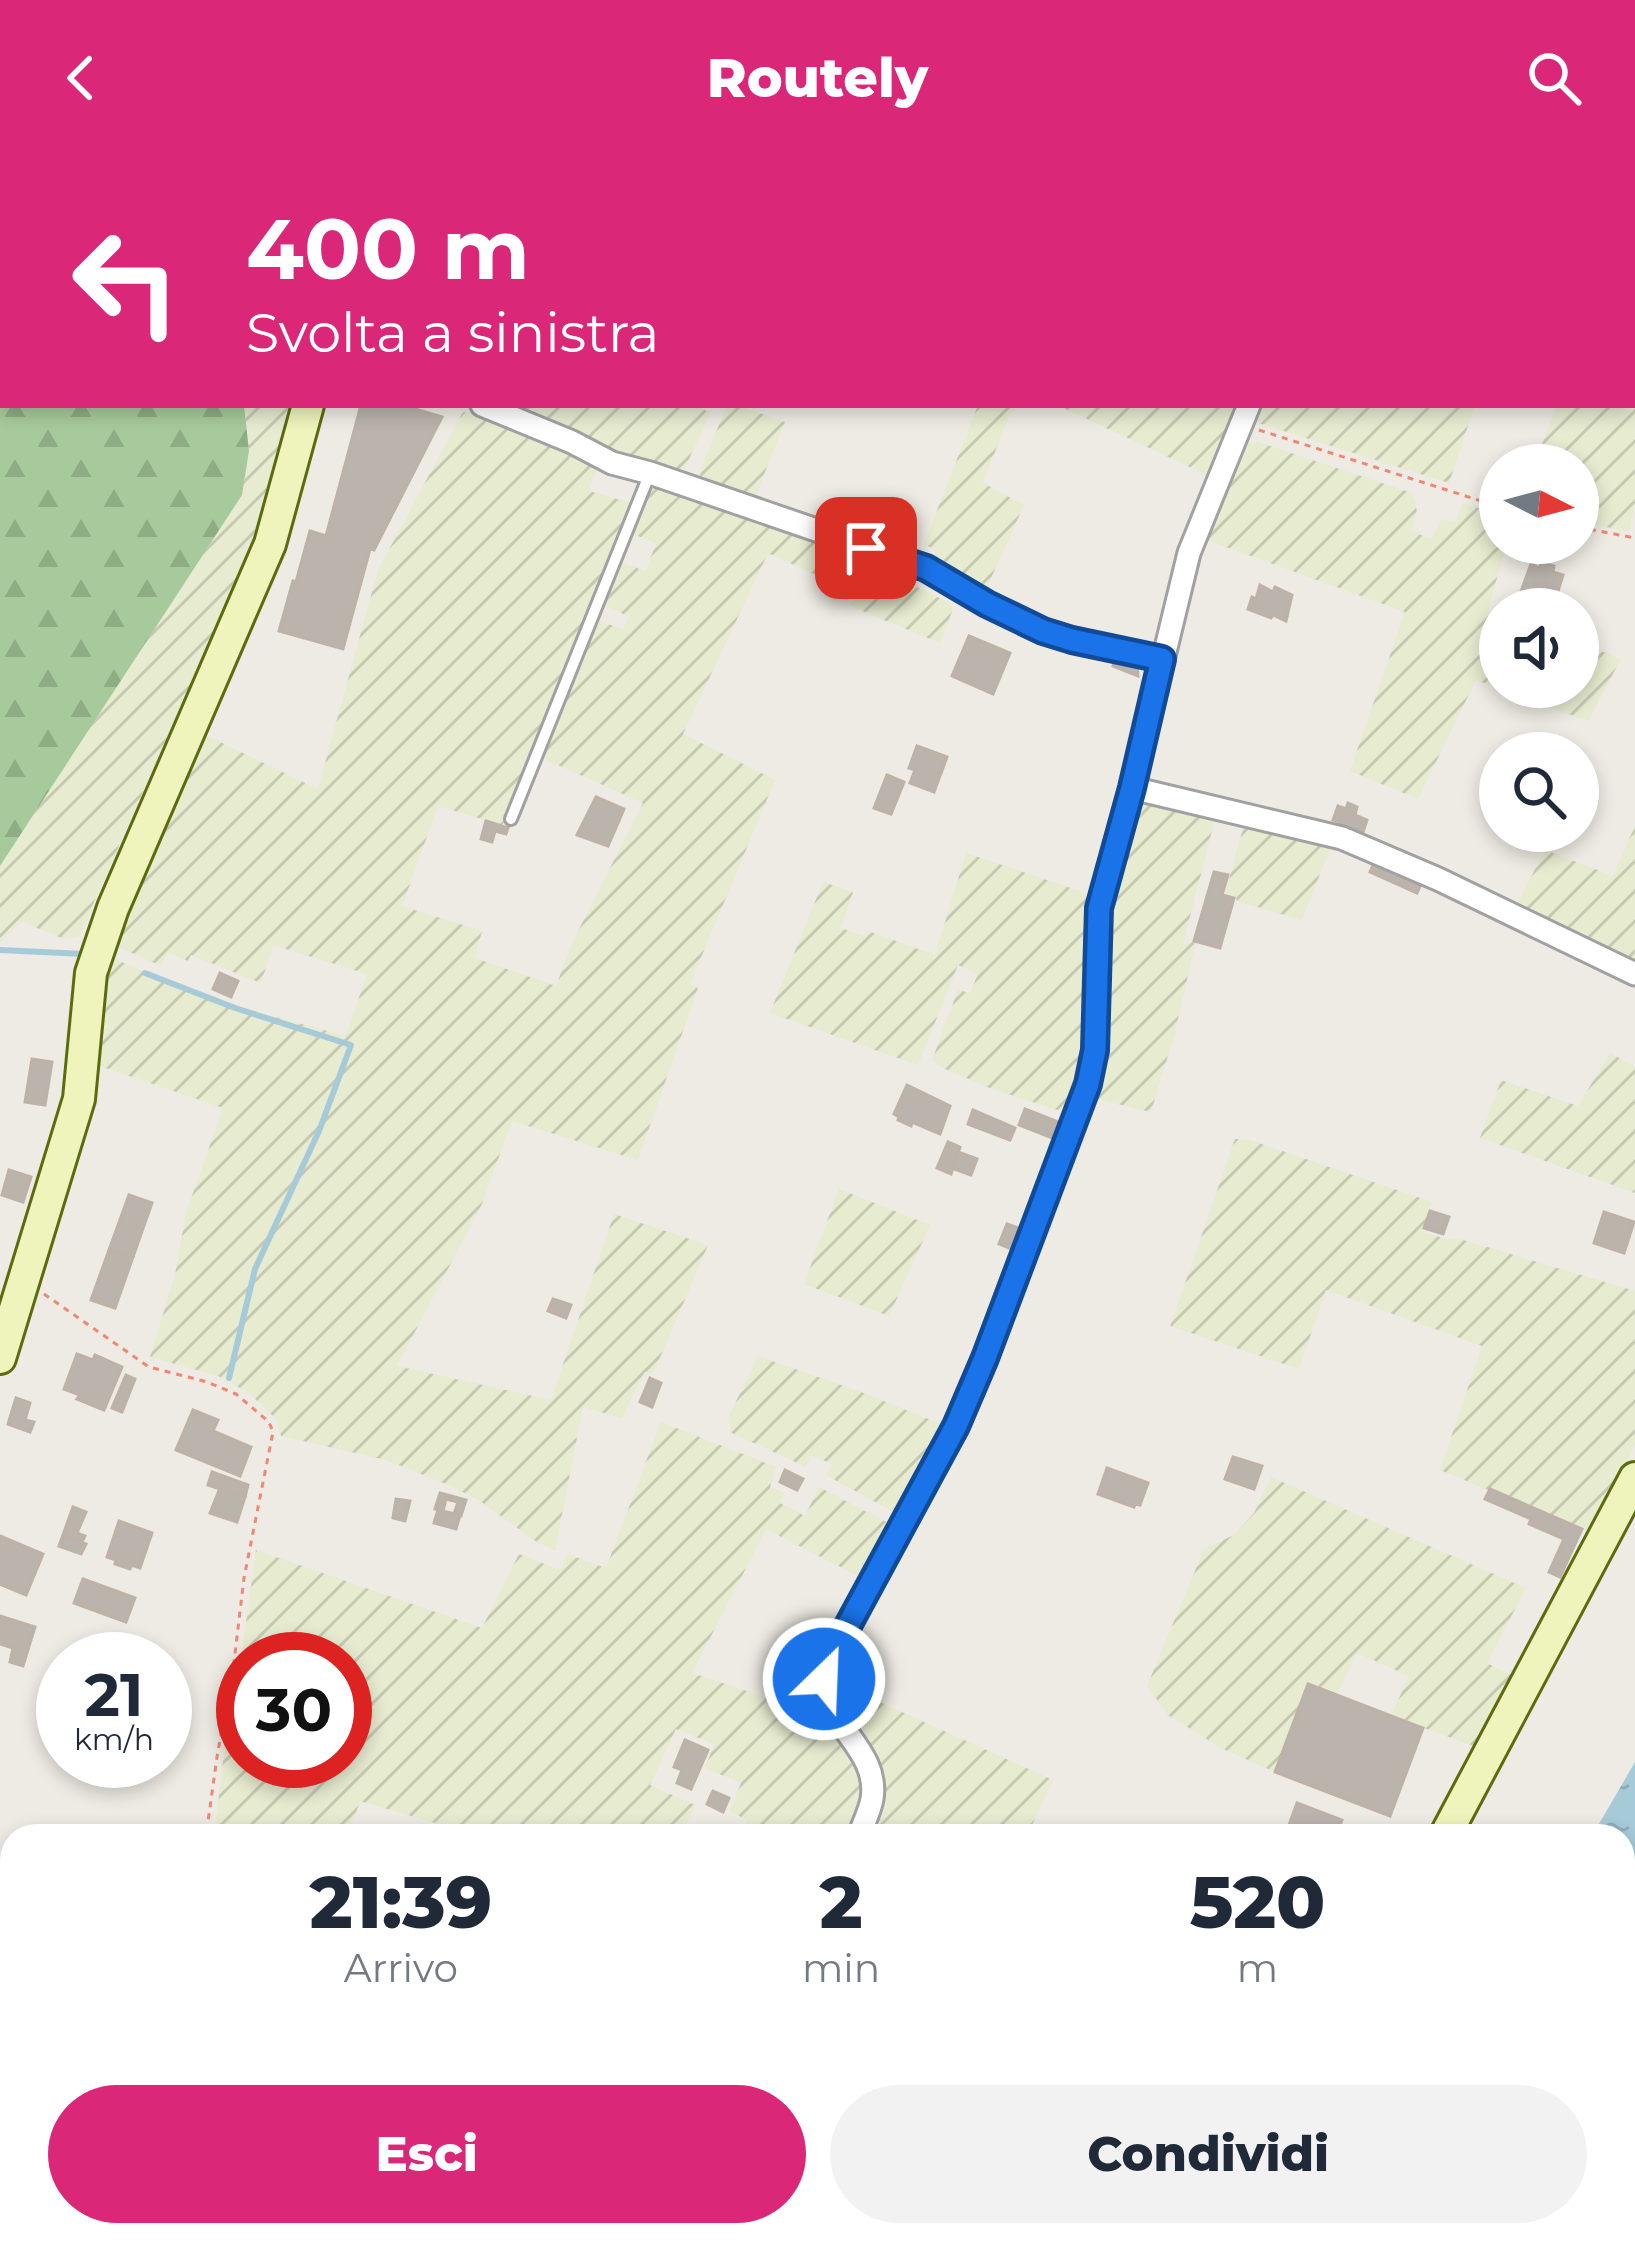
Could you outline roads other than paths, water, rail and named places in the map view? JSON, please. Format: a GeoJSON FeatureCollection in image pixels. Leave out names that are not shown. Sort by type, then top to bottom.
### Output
{"type":"FeatureCollection","features":[{"type":"Feature","properties":{"kind":"main road"},"geometry":{"type":"LineString","coordinates":[[0,1358],[79,1099],[91,973],[113,908],[270,544],[307,408]]}},
{"type":"Feature","properties":{"kind":"main road"},"geometry":{"type":"LineString","coordinates":[[1450,1824],[1635,1478]]}},
{"type":"Feature","properties":{"kind":"street"},"geometry":{"type":"LineString","coordinates":[[489,408],[612,463],[912,563],[1043,631],[1162,659]]}},
{"type":"Feature","properties":{"kind":"street"},"geometry":{"type":"LineString","coordinates":[[864,1824],[872,1802],[872,1784],[857,1743],[824,1691],[824,1679],[832,1655],[956,1426],[1088,1084],[1095,1050],[1099,908],[1190,553],[1245,415]]}},
{"type":"Feature","properties":{"kind":"street"},"geometry":{"type":"LineString","coordinates":[[1132,788],[1342,838],[1635,974]]}},
{"type":"Feature","properties":{"kind":"lane"},"geometry":{"type":"LineString","coordinates":[[511,819],[650,473]]}},
{"type":"Feature","properties":{"kind":"water"},"geometry":{"type":"Polygon","coordinates":[[[1635,1762],[1635,1824],[1599,1824],[1635,1762]]]}},
{"type":"Feature","properties":{"kind":"waterway"},"geometry":{"type":"LineString","coordinates":[[0,950],[84,954]]}},
{"type":"Feature","properties":{"kind":"waterway"},"geometry":{"type":"LineString","coordinates":[[145,973],[351,1045],[319,1131],[255,1269],[229,1378]]}}]}
